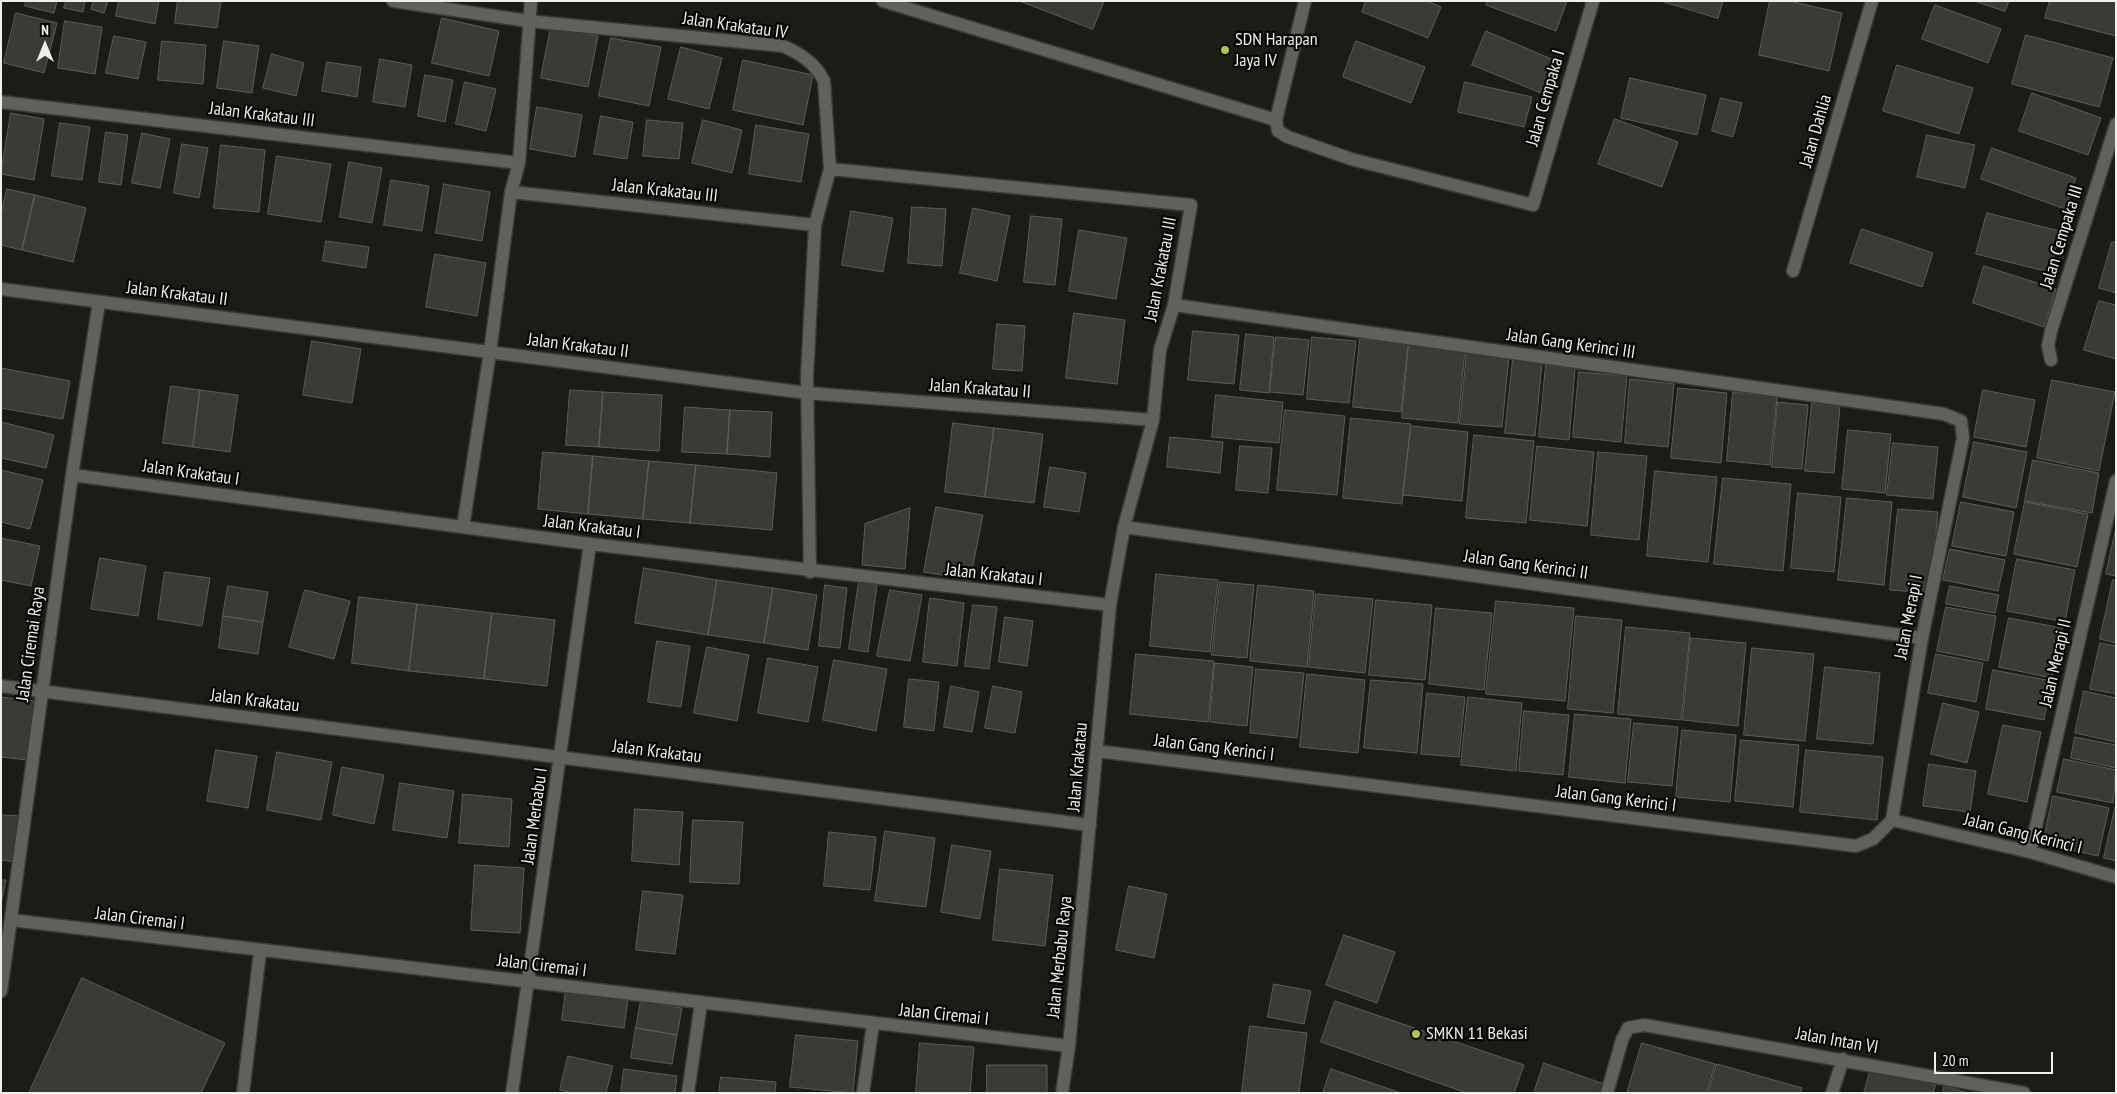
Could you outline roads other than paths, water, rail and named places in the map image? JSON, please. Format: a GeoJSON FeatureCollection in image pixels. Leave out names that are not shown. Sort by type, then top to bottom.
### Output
{"type":"FeatureCollection","features":[{"type":"Feature","properties":{"kind":"street","name":"Jalan Krakatau IV"},"geometry":{"type":"LineString","coordinates":[[393,1],[528,21],[783,46],[800,54],[818,69],[824,81],[830,169],[815,225],[807,394],[810,572]]}},
{"type":"Feature","properties":{"kind":"street"},"geometry":{"type":"LineString","coordinates":[[463,528],[490,352],[511,192],[519,163],[528,21],[531,1]]}},
{"type":"Feature","properties":{"kind":"street"},"geometry":{"type":"LineString","coordinates":[[883,1],[1277,125],[1305,1]]}},
{"type":"Feature","properties":{"kind":"street","name":"Jalan Cempaka I"},"geometry":{"type":"LineString","coordinates":[[1277,125],[1288,137],[1351,159],[1533,205],[1592,1]]}},
{"type":"Feature","properties":{"kind":"street","name":"Jalan Dahlia"},"geometry":{"type":"LineString","coordinates":[[1793,271],[1872,1]]}},
{"type":"Feature","properties":{"kind":"street","name":"Jalan Krakatau III"},"geometry":{"type":"LineString","coordinates":[[1,102],[519,163]]}},
{"type":"Feature","properties":{"kind":"street","name":"Jalan Cempaka III"},"geometry":{"type":"LineString","coordinates":[[2051,360],[2048,346],[2051,331],[2116,124]]}},
{"type":"Feature","properties":{"kind":"street","name":"Jalan Krakatau III"},"geometry":{"type":"LineString","coordinates":[[830,169],[1191,205],[1174,305],[1160,350],[1153,420],[1124,527],[1110,605]]}},
{"type":"Feature","properties":{"kind":"street","name":"Jalan Krakatau III"},"geometry":{"type":"LineString","coordinates":[[511,192],[815,225]]}},
{"type":"Feature","properties":{"kind":"street","name":"Jalan Krakatau II"},"geometry":{"type":"LineString","coordinates":[[1,289],[807,394],[1153,420]]}},
{"type":"Feature","properties":{"kind":"street","name":"Jalan Ciremai Raya"},"geometry":{"type":"LineString","coordinates":[[1,991],[72,474],[99,302]]}},
{"type":"Feature","properties":{"kind":"street","name":"Jalan Gang Kerinci III"},"geometry":{"type":"LineString","coordinates":[[1174,305],[1944,414],[1961,421]]}},
{"type":"Feature","properties":{"kind":"street","name":"Jalan Merapi I"},"geometry":{"type":"LineString","coordinates":[[1892,820],[1922,638],[1963,438],[1961,421]]}},
{"type":"Feature","properties":{"kind":"street","name":"Jalan Krakatau I"},"geometry":{"type":"LineString","coordinates":[[72,474],[463,528],[810,572],[1110,605]]}},
{"type":"Feature","properties":{"kind":"street","name":"Jalan Merapi II"},"geometry":{"type":"LineString","coordinates":[[2030,852],[2116,481]]}},
{"type":"Feature","properties":{"kind":"street","name":"Jalan Gang Kerinci II"},"geometry":{"type":"LineString","coordinates":[[1124,527],[1922,638]]}},
{"type":"Feature","properties":{"kind":"street","name":"Jalan Merbabu I"},"geometry":{"type":"LineString","coordinates":[[512,1093],[590,544]]}},
{"type":"Feature","properties":{"kind":"street","name":"Jalan Krakatau"},"geometry":{"type":"LineString","coordinates":[[1,686],[1090,825],[1110,605]]}},
{"type":"Feature","properties":{"kind":"street","name":"Jalan Gang Kerinci I"},"geometry":{"type":"LineString","coordinates":[[1097,751],[1856,846],[1873,839],[1892,820],[2030,852],[2116,877]]}},
{"type":"Feature","properties":{"kind":"street","name":"Jalan Merbabu Raya"},"geometry":{"type":"LineString","coordinates":[[1062,1093],[1090,825]]}},
{"type":"Feature","properties":{"kind":"street","name":"Jalan Ciremai I"},"geometry":{"type":"LineString","coordinates":[[11,920],[260,952],[1068,1046]]}},
{"type":"Feature","properties":{"kind":"street"},"geometry":{"type":"LineString","coordinates":[[243,1093],[260,952]]}},
{"type":"Feature","properties":{"kind":"street"},"geometry":{"type":"LineString","coordinates":[[688,1093],[701,1003]]}},
{"type":"Feature","properties":{"kind":"street"},"geometry":{"type":"LineString","coordinates":[[863,1093],[873,1024]]}},
{"type":"Feature","properties":{"kind":"street","name":"Jalan Intan VI"},"geometry":{"type":"LineString","coordinates":[[1607,1093],[1622,1040],[1628,1028],[1644,1025],[1843,1059],[2024,1093]]}},
{"type":"Feature","properties":{"kind":"street"},"geometry":{"type":"LineString","coordinates":[[1832,1093],[1843,1059]]}},
{"type":"Feature","properties":{"kind":"place","name":"SDN Harapan Jaya IV"},"geometry":{"type":"Point","coordinates":[1225,50]}},
{"type":"Feature","properties":{"kind":"place","name":"SMKN 11 Bekasi"},"geometry":{"type":"Point","coordinates":[1416,1034]}}]}
